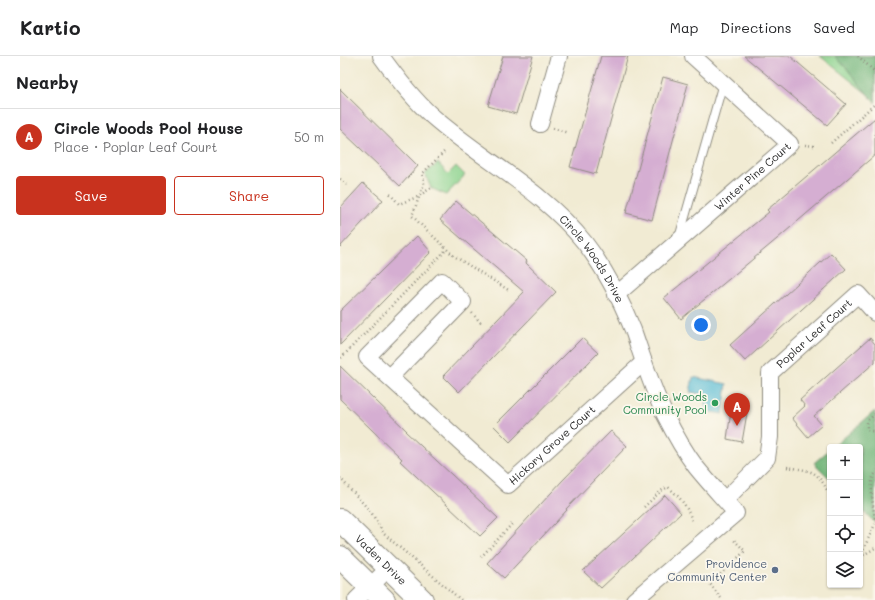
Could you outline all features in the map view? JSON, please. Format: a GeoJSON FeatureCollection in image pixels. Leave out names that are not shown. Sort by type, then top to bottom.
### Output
{"type":"FeatureCollection","features":[{"type":"Feature","properties":{"kind":"street","name":"Circle Woods Drive"},"geometry":{"type":"LineString","coordinates":[[381,56],[401,84],[431,115],[454,134],[540,197],[564,219],[585,244],[603,270],[616,295],[632,329],[660,403],[678,438],[696,467],[736,513],[634,600]]}},
{"type":"Feature","properties":{"kind":"street"},"geometry":{"type":"LineString","coordinates":[[540,124],[559,56]]}},
{"type":"Feature","properties":{"kind":"street","name":"Winter Pine Court"},"geometry":{"type":"LineString","coordinates":[[616,295],[790,144],[693,56]]}},
{"type":"Feature","properties":{"kind":"street","name":"Hickory Grove Court"},"geometry":{"type":"LineString","coordinates":[[390,378],[463,302],[442,281],[367,357],[390,378],[508,485],[644,362]]}},
{"type":"Feature","properties":{"kind":"street","name":"Poplar Leaf Court"},"geometry":{"type":"LineString","coordinates":[[725,500],[767,458],[770,437],[770,373],[858,294],[875,313]]}},
{"type":"Feature","properties":{"kind":"street","name":"Vaden Drive"},"geometry":{"type":"LineString","coordinates":[[340,520],[422,600]]}},
{"type":"Feature","properties":{"kind":"street"},"geometry":{"type":"LineString","coordinates":[[340,557],[370,595],[389,568]]}},
{"type":"Feature","properties":{"kind":"lane"},"geometry":{"type":"LineString","coordinates":[[678,240],[723,83]]}},
{"type":"Feature","properties":{"kind":"path"},"geometry":{"type":"LineString","coordinates":[[858,56],[875,72]]}},
{"type":"Feature","properties":{"kind":"path"},"geometry":{"type":"LineString","coordinates":[[831,143],[875,104]]}},
{"type":"Feature","properties":{"kind":"path"},"geometry":{"type":"LineString","coordinates":[[444,152],[422,174],[424,180],[412,216],[454,256],[510,291]]}},
{"type":"Feature","properties":{"kind":"path"},"geometry":{"type":"LineString","coordinates":[[340,179],[346,185]]}},
{"type":"Feature","properties":{"kind":"path"},"geometry":{"type":"LineString","coordinates":[[390,194],[399,204],[420,195],[431,188]]}},
{"type":"Feature","properties":{"kind":"path"},"geometry":{"type":"LineString","coordinates":[[341,358],[447,249]]}},
{"type":"Feature","properties":{"kind":"path"},"geometry":{"type":"LineString","coordinates":[[875,414],[867,421],[867,430],[875,432]]}},
{"type":"Feature","properties":{"kind":"path"},"geometry":{"type":"LineString","coordinates":[[787,467],[816,474],[822,480],[827,490]]}},
{"type":"Feature","properties":{"kind":"path"},"geometry":{"type":"LineString","coordinates":[[875,474],[873,477],[872,488],[875,520]]}},
{"type":"Feature","properties":{"kind":"path"},"geometry":{"type":"LineString","coordinates":[[340,478],[371,512],[384,534],[461,600]]}},
{"type":"Feature","properties":{"kind":"path"},"geometry":{"type":"LineString","coordinates":[[644,507],[661,491],[668,487],[678,496],[688,509],[692,521]]}},
{"type":"Feature","properties":{"kind":"path"},"geometry":{"type":"LineString","coordinates":[[481,557],[514,523]]}},
{"type":"Feature","properties":{"kind":"path"},"geometry":{"type":"LineString","coordinates":[[862,552],[875,524]]}},
{"type":"Feature","properties":{"kind":"path"},"geometry":{"type":"LineString","coordinates":[[721,598],[710,584],[745,551],[734,540]]}},
{"type":"Feature","properties":{"kind":"path"},"geometry":{"type":"LineString","coordinates":[[863,555],[875,548]]}},
{"type":"Feature","properties":{"kind":"green space"},"geometry":{"type":"Polygon","coordinates":[[[820,56],[875,56],[875,100],[820,56]]]}},
{"type":"Feature","properties":{"kind":"green space"},"geometry":{"type":"Polygon","coordinates":[[[835,56],[875,56],[875,103],[847,69],[835,56]]]}},
{"type":"Feature","properties":{"kind":"green space"},"geometry":{"type":"Polygon","coordinates":[[[438,163],[448,174],[456,166],[465,175],[446,195],[431,188],[425,174],[438,163]]]}},
{"type":"Feature","properties":{"kind":"green space"},"geometry":{"type":"Polygon","coordinates":[[[875,411],[875,523],[863,511],[863,444],[836,444],[875,411]]]}},
{"type":"Feature","properties":{"kind":"green space"},"geometry":{"type":"Polygon","coordinates":[[[827,452],[827,476],[814,463],[827,452]]]}},
{"type":"Feature","properties":{"kind":"water","name":"Circle Woods Community Pool"},"geometry":{"type":"Polygon","coordinates":[[[693,377],[727,384],[723,414],[705,411],[707,395],[690,392],[693,377]]]}},
{"type":"Feature","properties":{"kind":"building"},"geometry":{"type":"Polygon","coordinates":[[[503,56],[533,56],[516,114],[488,106],[503,56]]]}},
{"type":"Feature","properties":{"kind":"building"},"geometry":{"type":"Polygon","coordinates":[[[601,56],[628,56],[596,174],[570,167],[601,56]]]}},
{"type":"Feature","properties":{"kind":"building"},"geometry":{"type":"Polygon","coordinates":[[[744,56],[790,56],[846,104],[827,125],[744,56]]]}},
{"type":"Feature","properties":{"kind":"building"},"geometry":{"type":"Polygon","coordinates":[[[663,77],[688,84],[652,220],[626,213],[663,77]]]}},
{"type":"Feature","properties":{"kind":"building"},"geometry":{"type":"Polygon","coordinates":[[[340,89],[418,166],[400,186],[340,129],[340,89]]]}},
{"type":"Feature","properties":{"kind":"building"},"geometry":{"type":"Polygon","coordinates":[[[875,118],[875,155],[681,319],[664,298],[769,212],[767,210],[875,118]]]}},
{"type":"Feature","properties":{"kind":"building"},"geometry":{"type":"Polygon","coordinates":[[[363,183],[383,200],[340,247],[340,208],[363,183]]]}},
{"type":"Feature","properties":{"kind":"building"},"geometry":{"type":"Polygon","coordinates":[[[456,201],[527,261],[526,263],[556,292],[459,392],[443,376],[524,292],[440,220],[456,201]]]}},
{"type":"Feature","properties":{"kind":"building"},"geometry":{"type":"Polygon","coordinates":[[[417,236],[431,252],[340,345],[340,311],[417,236]]]}},
{"type":"Feature","properties":{"kind":"building"},"geometry":{"type":"Polygon","coordinates":[[[831,253],[846,269],[745,361],[730,345],[831,253]]]}},
{"type":"Feature","properties":{"kind":"building"},"geometry":{"type":"Polygon","coordinates":[[[582,338],[598,353],[510,442],[494,426],[582,338]]]}},
{"type":"Feature","properties":{"kind":"building"},"geometry":{"type":"Polygon","coordinates":[[[870,338],[875,344],[875,362],[814,416],[822,425],[808,437],[792,418],[805,406],[800,400],[870,338]]]}},
{"type":"Feature","properties":{"kind":"building"},"geometry":{"type":"Polygon","coordinates":[[[340,366],[407,431],[406,432],[498,518],[480,536],[400,461],[402,459],[340,399],[340,366]]]}},
{"type":"Feature","properties":{"kind":"building"},"geometry":{"type":"Polygon","coordinates":[[[731,411],[747,413],[742,442],[727,439],[731,411]]]}},
{"type":"Feature","properties":{"kind":"building"},"geometry":{"type":"Polygon","coordinates":[[[611,431],[627,446],[566,509],[567,510],[504,578],[487,563],[562,481],[611,431]]]}},
{"type":"Feature","properties":{"kind":"building"},"geometry":{"type":"Polygon","coordinates":[[[665,495],[681,513],[601,588],[583,571],[665,495]]]}},
{"type":"Feature","properties":{"kind":"place","name":"Circle Woods Community Pool"},"geometry":{"type":"Point","coordinates":[715,403]}},
{"type":"Feature","properties":{"kind":"place","name":"Circle Woods Pool House"},"geometry":{"type":"Point","coordinates":[737,426]}},
{"type":"Feature","properties":{"kind":"place","name":"Providence Community Center"},"geometry":{"type":"Point","coordinates":[775,570]}}]}
